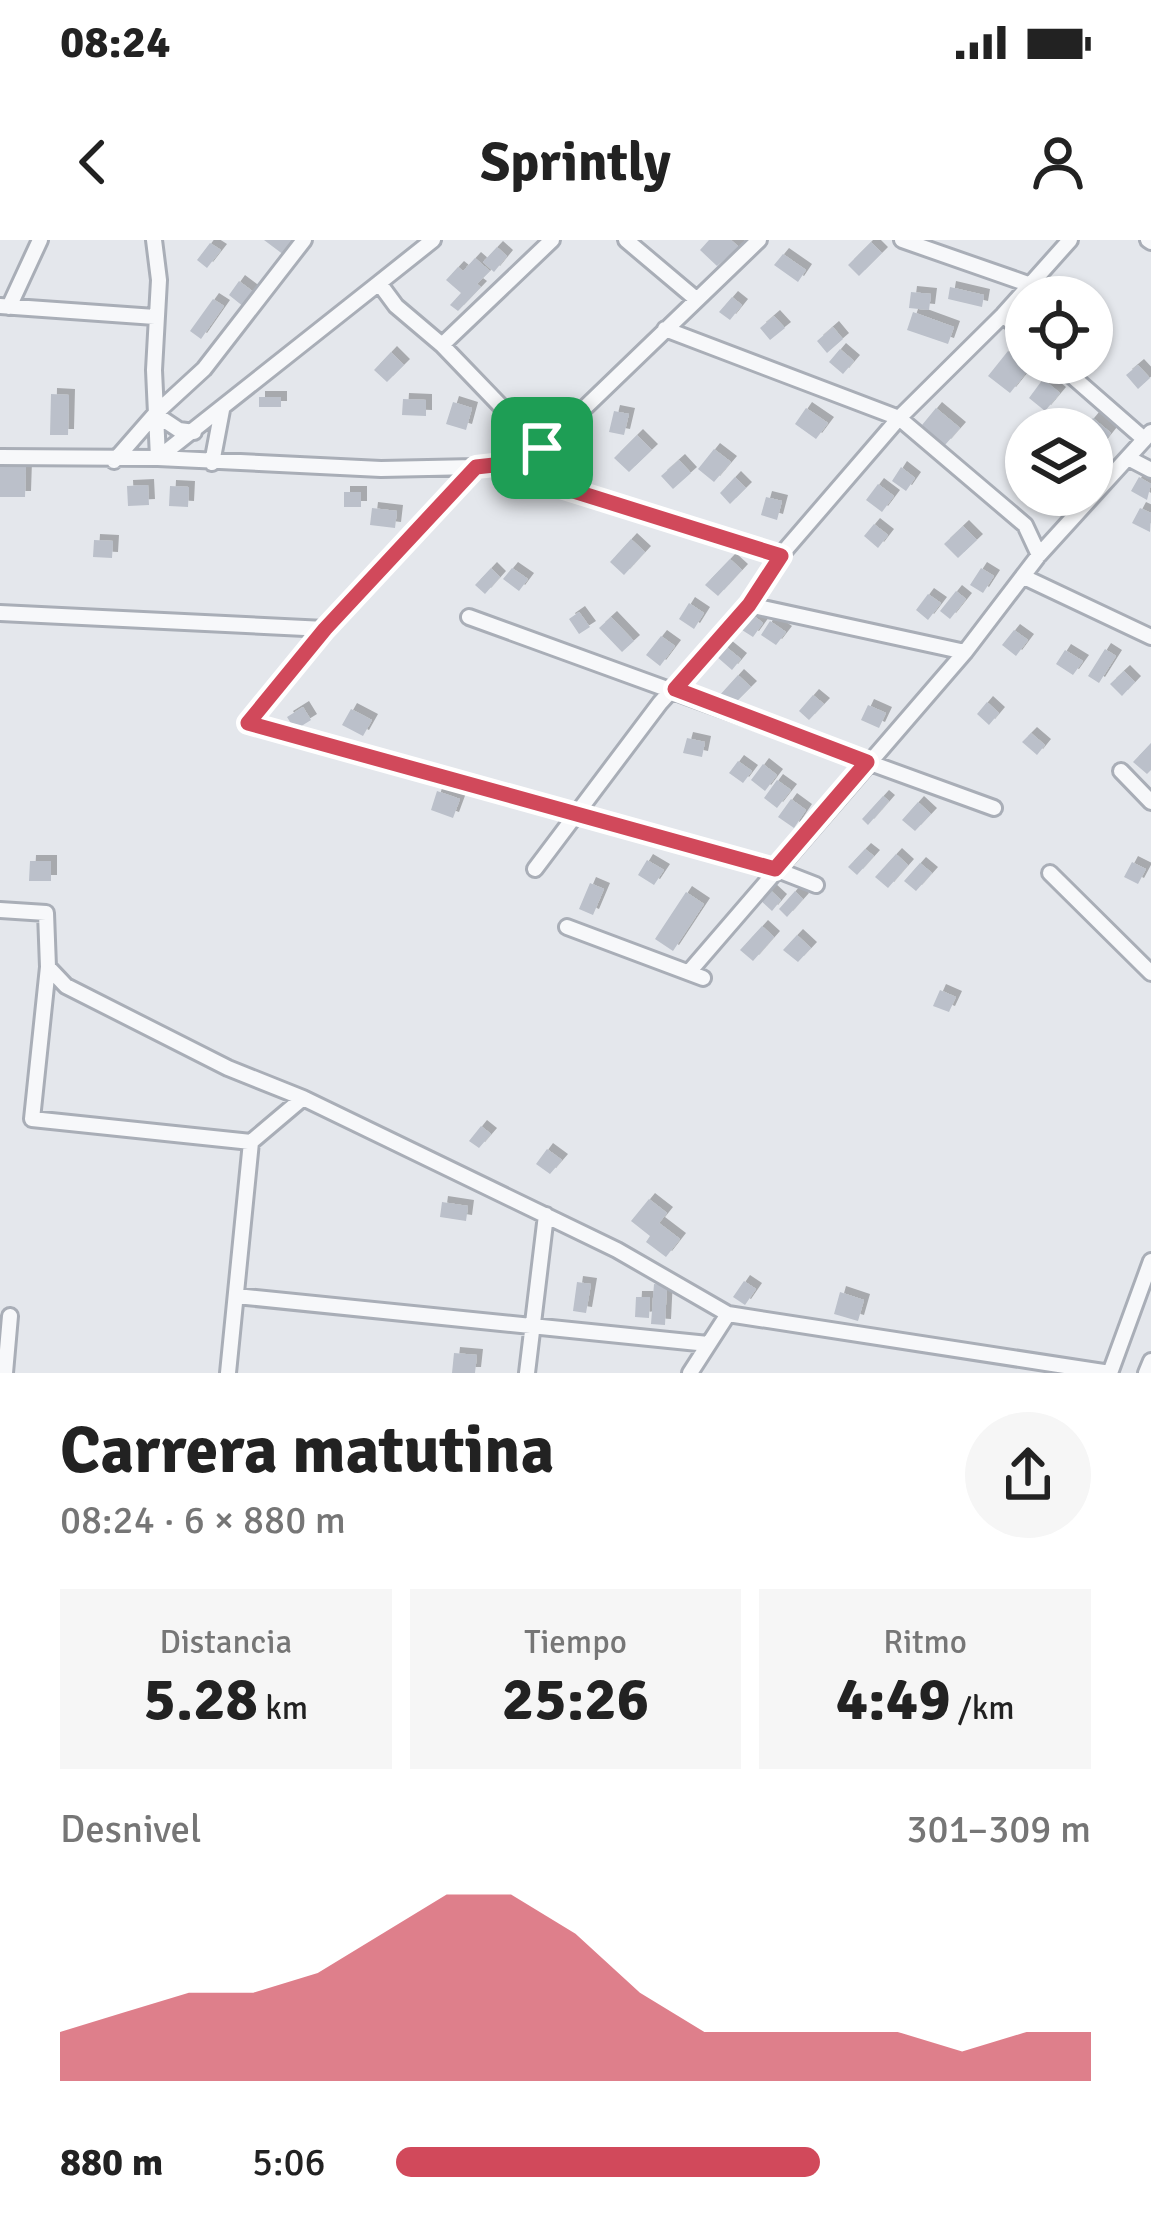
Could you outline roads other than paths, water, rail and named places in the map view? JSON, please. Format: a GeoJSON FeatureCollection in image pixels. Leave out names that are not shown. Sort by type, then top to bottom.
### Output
{"type":"FeatureCollection","features":[{"type":"Feature","properties":{"kind":"street"},"geometry":{"type":"LineString","coordinates":[[40,240],[4,307],[155,317]]}},
{"type":"Feature","properties":{"kind":"street"},"geometry":{"type":"LineString","coordinates":[[154,240],[159,280],[155,317],[158,458]]}},
{"type":"Feature","properties":{"kind":"street"},"geometry":{"type":"LineString","coordinates":[[114,460],[204,369],[304,240]]}},
{"type":"Feature","properties":{"kind":"street"},"geometry":{"type":"LineString","coordinates":[[158,458],[433,240]]}},
{"type":"Feature","properties":{"kind":"street"},"geometry":{"type":"LineString","coordinates":[[442,345],[552,240]]}},
{"type":"Feature","properties":{"kind":"street"},"geometry":{"type":"LineString","coordinates":[[626,240],[696,299]]}},
{"type":"Feature","properties":{"kind":"street"},"geometry":{"type":"LineString","coordinates":[[0,457],[494,465],[542,448],[759,240]]}},
{"type":"Feature","properties":{"kind":"street"},"geometry":{"type":"LineString","coordinates":[[902,240],[1005,276]]}},
{"type":"Feature","properties":{"kind":"street"},"geometry":{"type":"LineString","coordinates":[[1039,276],[1070,240]]}},
{"type":"Feature","properties":{"kind":"street"},"geometry":{"type":"LineString","coordinates":[[379,283],[542,448],[548,483]]}},
{"type":"Feature","properties":{"kind":"street"},"geometry":{"type":"LineString","coordinates":[[535,869],[660,703],[749,605],[781,556],[898,418],[1003,315]]}},
{"type":"Feature","properties":{"kind":"street"},"geometry":{"type":"LineString","coordinates":[[665,329],[898,418],[1024,525],[1040,555]]}},
{"type":"Feature","properties":{"kind":"street"},"geometry":{"type":"LineString","coordinates":[[567,927],[696,975],[775,869],[965,652],[1040,555],[1148,436],[1084,384]]}},
{"type":"Feature","properties":{"kind":"street"},"geometry":{"type":"LineString","coordinates":[[212,464],[222,410]]}},
{"type":"Feature","properties":{"kind":"street"},"geometry":{"type":"LineString","coordinates":[[155,414],[179,430],[194,431]]}},
{"type":"Feature","properties":{"kind":"street"},"geometry":{"type":"LineString","coordinates":[[1128,458],[1151,470]]}},
{"type":"Feature","properties":{"kind":"street"},"geometry":{"type":"LineString","coordinates":[[494,465],[514,477],[548,483],[781,556]]}},
{"type":"Feature","properties":{"kind":"street"},"geometry":{"type":"LineString","coordinates":[[476,467],[325,629],[248,723],[775,869],[816,885]]}},
{"type":"Feature","properties":{"kind":"street"},"geometry":{"type":"LineString","coordinates":[[1024,577],[1151,637]]}},
{"type":"Feature","properties":{"kind":"street"},"geometry":{"type":"LineString","coordinates":[[749,605],[965,652]]}},
{"type":"Feature","properties":{"kind":"street"},"geometry":{"type":"LineString","coordinates":[[0,613],[325,629]]}},
{"type":"Feature","properties":{"kind":"street"},"geometry":{"type":"LineString","coordinates":[[469,617],[994,808]]}},
{"type":"Feature","properties":{"kind":"street"},"geometry":{"type":"LineString","coordinates":[[1121,771],[1151,802]]}},
{"type":"Feature","properties":{"kind":"street"},"geometry":{"type":"LineString","coordinates":[[1050,873],[1151,973]]}},
{"type":"Feature","properties":{"kind":"street"},"geometry":{"type":"LineString","coordinates":[[0,910],[46,913],[48,967],[32,1119],[251,1142]]}},
{"type":"Feature","properties":{"kind":"street"},"geometry":{"type":"LineString","coordinates":[[48,967],[66,986],[617,1250],[728,1314],[1110,1373],[1151,1261]]}},
{"type":"Feature","properties":{"kind":"street"},"geometry":{"type":"LineString","coordinates":[[228,1373],[251,1142],[303,1098]]}},
{"type":"Feature","properties":{"kind":"street"},"geometry":{"type":"LineString","coordinates":[[527,1373],[546,1215]]}},
{"type":"Feature","properties":{"kind":"street"},"geometry":{"type":"LineString","coordinates":[[236,1296],[708,1344]]}},
{"type":"Feature","properties":{"kind":"street"},"geometry":{"type":"LineString","coordinates":[[690,1373],[728,1314]]}},
{"type":"Feature","properties":{"kind":"street"},"geometry":{"type":"LineString","coordinates":[[4,1373],[10,1316]]}}]}
